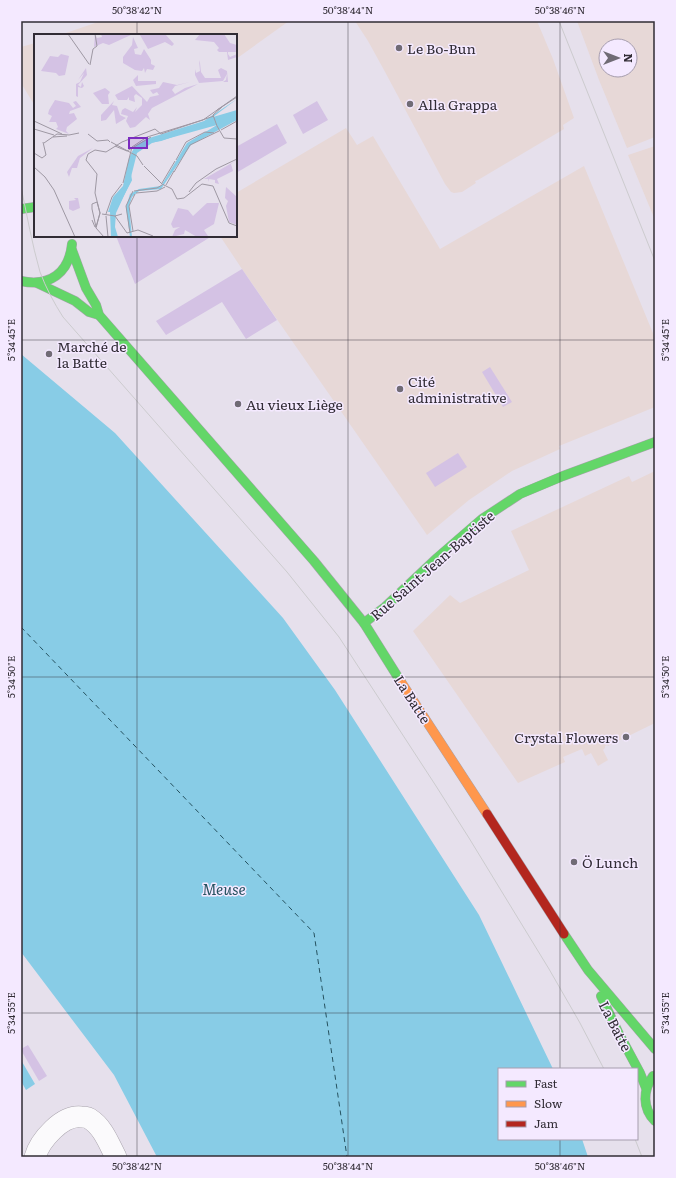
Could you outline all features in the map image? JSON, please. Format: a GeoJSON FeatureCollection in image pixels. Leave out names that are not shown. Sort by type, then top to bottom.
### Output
{"type":"FeatureCollection","features":[{"type":"Feature","properties":{"kind":"main road"},"geometry":{"type":"LineString","coordinates":[[21,209],[34,206]]}},
{"type":"Feature","properties":{"kind":"main road"},"geometry":{"type":"LineString","coordinates":[[21,281],[26,283],[37,283],[47,281],[57,276],[70,260],[72,250],[71,237]]}},
{"type":"Feature","properties":{"kind":"main road"},"geometry":{"type":"LineString","coordinates":[[72,250],[86,288],[96,305],[99,315]]}},
{"type":"Feature","properties":{"kind":"main road"},"geometry":{"type":"LineString","coordinates":[[37,283],[75,301],[89,312],[99,315]]}},
{"type":"Feature","properties":{"kind":"main road","name":"La Batte"},"geometry":{"type":"LineString","coordinates":[[99,315],[314,561],[364,623],[407,692],[588,970],[655,1049]]}},
{"type":"Feature","properties":{"kind":"main road","name":"Rue Saint-Jean-Baptiste"},"geometry":{"type":"LineString","coordinates":[[364,623],[385,607],[437,558],[482,519],[520,494],[563,476],[655,442]]}},
{"type":"Feature","properties":{"kind":"main road","name":"La Batte"},"geometry":{"type":"LineString","coordinates":[[588,970],[637,1068]]}},
{"type":"Feature","properties":{"kind":"main road","name":"La Batte"},"geometry":{"type":"LineString","coordinates":[[638,1069],[646,1088]]}},
{"type":"Feature","properties":{"kind":"main road"},"geometry":{"type":"LineString","coordinates":[[655,1074],[651,1078],[646,1088],[645,1098],[647,1109],[655,1121]]}},
{"type":"Feature","properties":{"kind":"street"},"geometry":{"type":"LineString","coordinates":[[35,1157],[45,1138],[61,1122],[78,1116],[89,1117],[101,1129],[116,1157]]}},
{"type":"Feature","properties":{"kind":"shaded area"},"geometry":{"type":"Polygon","coordinates":[[[101,21],[289,21],[237,58],[237,34],[63,34],[101,21]]]}},
{"type":"Feature","properties":{"kind":"shaded area"},"geometry":{"type":"Polygon","coordinates":[[[355,21],[537,21],[553,59],[574,118],[563,125],[564,129],[475,181],[476,183],[462,192],[451,192],[445,184],[368,41],[355,21]]]}},
{"type":"Feature","properties":{"kind":"shaded area"},"geometry":{"type":"Polygon","coordinates":[[[577,21],[655,21],[655,137],[627,148],[598,78],[638,78],[638,38],[598,38],[598,77],[577,21]]]}},
{"type":"Feature","properties":{"kind":"shaded area"},"geometry":{"type":"Polygon","coordinates":[[[34,43],[34,104],[21,83],[21,47],[34,43]]]}},
{"type":"Feature","properties":{"kind":"shaded area"},"geometry":{"type":"Polygon","coordinates":[[[317,101],[328,120],[303,134],[293,115],[317,101]]]}},
{"type":"Feature","properties":{"kind":"shaded area"},"geometry":{"type":"Polygon","coordinates":[[[277,124],[287,143],[237,172],[237,146],[277,124]]]}},
{"type":"Feature","properties":{"kind":"shaded area"},"geometry":{"type":"Polygon","coordinates":[[[346,128],[357,145],[373,136],[440,249],[584,166],[655,338],[655,407],[559,446],[560,449],[512,471],[469,500],[427,535],[221,237],[237,237],[237,192],[346,128]]]}},
{"type":"Feature","properties":{"kind":"shaded area"},"geometry":{"type":"Polygon","coordinates":[[[655,146],[655,220],[628,155],[655,146]]]}},
{"type":"Feature","properties":{"kind":"shaded area"},"geometry":{"type":"Polygon","coordinates":[[[116,237],[210,237],[135,284],[116,237]]]}},
{"type":"Feature","properties":{"kind":"shaded area"},"geometry":{"type":"Polygon","coordinates":[[[242,269],[277,320],[246,339],[222,302],[166,335],[156,321],[242,269]]]}},
{"type":"Feature","properties":{"kind":"shaded area"},"geometry":{"type":"Polygon","coordinates":[[[490,367],[512,402],[503,407],[482,372],[490,367]]]}},
{"type":"Feature","properties":{"kind":"shaded area"},"geometry":{"type":"Polygon","coordinates":[[[458,453],[467,467],[435,487],[426,473],[458,453]]]}},
{"type":"Feature","properties":{"kind":"shaded area"},"geometry":{"type":"Polygon","coordinates":[[[655,471],[655,723],[608,746],[605,746],[603,750],[608,760],[598,766],[591,753],[585,756],[582,749],[563,757],[565,762],[518,783],[413,631],[450,595],[460,603],[529,570],[511,531],[629,476],[632,482],[655,471]]]}},
{"type":"Feature","properties":{"kind":"shaded area"},"geometry":{"type":"Polygon","coordinates":[[[28,1045],[47,1076],[39,1081],[21,1050],[28,1045]]]}},
{"type":"Feature","properties":{"kind":"water","name":"Meuse"},"geometry":{"type":"Polygon","coordinates":[[[21,354],[115,433],[283,618],[335,690],[479,915],[553,1068],[498,1068],[498,1140],[582,1140],[588,1157],[157,1157],[114,1075],[21,952],[21,354]]]}},
{"type":"Feature","properties":{"kind":"water"},"geometry":{"type":"Polygon","coordinates":[[[21,1060],[35,1084],[26,1090],[21,1081],[21,1060]]]}},
{"type":"Feature","properties":{"kind":"ferry route"},"geometry":{"type":"LineString","coordinates":[[21,627],[314,933],[347,1157]]}},
{"type":"Feature","properties":{"kind":"tram line"},"geometry":{"type":"LineString","coordinates":[[559,21],[655,261]]}},
{"type":"Feature","properties":{"kind":"tram line"},"geometry":{"type":"LineString","coordinates":[[21,187],[40,272],[50,295],[63,317],[287,572],[339,637],[469,838],[549,969],[603,1068]]}},
{"type":"Feature","properties":{"kind":"tram line"},"geometry":{"type":"LineString","coordinates":[[635,1140],[642,1157]]}},
{"type":"Feature","properties":{"kind":"traffic: fast"},"geometry":{"type":"LineString","coordinates":[[21,209],[34,207]]}},
{"type":"Feature","properties":{"kind":"traffic: fast"},"geometry":{"type":"LineString","coordinates":[[21,281],[41,282],[56,276],[67,263],[72,244]]}},
{"type":"Feature","properties":{"kind":"traffic: fast"},"geometry":{"type":"LineString","coordinates":[[72,250],[86,288],[96,305],[99,315],[314,561],[364,623],[401,682]]}},
{"type":"Feature","properties":{"kind":"traffic: fast"},"geometry":{"type":"LineString","coordinates":[[37,283],[75,301],[89,312],[99,315]]}},
{"type":"Feature","properties":{"kind":"traffic: fast"},"geometry":{"type":"LineString","coordinates":[[364,623],[385,607],[437,558],[482,519],[520,494],[563,476],[655,442]]}},
{"type":"Feature","properties":{"kind":"traffic: fast"},"geometry":{"type":"LineString","coordinates":[[564,934],[588,970],[655,1049]]}},
{"type":"Feature","properties":{"kind":"traffic: fast"},"geometry":{"type":"LineString","coordinates":[[601,996],[637,1068]]}},
{"type":"Feature","properties":{"kind":"traffic: fast"},"geometry":{"type":"LineString","coordinates":[[638,1069],[646,1088]]}},
{"type":"Feature","properties":{"kind":"traffic: fast"},"geometry":{"type":"LineString","coordinates":[[653,1076],[647,1087],[645,1099],[648,1110],[655,1121]]}},
{"type":"Feature","properties":{"kind":"traffic: slow"},"geometry":{"type":"LineString","coordinates":[[401,682],[487,814]]}},
{"type":"Feature","properties":{"kind":"traffic: jam"},"geometry":{"type":"LineString","coordinates":[[487,814],[564,934]]}},
{"type":"Feature","properties":{"kind":"place","name":"Le Bo-Bun"},"geometry":{"type":"Point","coordinates":[399,48]}},
{"type":"Feature","properties":{"kind":"place","name":"Alla Grappa"},"geometry":{"type":"Point","coordinates":[410,104]}},
{"type":"Feature","properties":{"kind":"place","name":"Marché de la Batte"},"geometry":{"type":"Point","coordinates":[49,354]}},
{"type":"Feature","properties":{"kind":"place","name":"Cité administrative"},"geometry":{"type":"Point","coordinates":[400,389]}},
{"type":"Feature","properties":{"kind":"place","name":"Au vieux Liège"},"geometry":{"type":"Point","coordinates":[238,404]}},
{"type":"Feature","properties":{"kind":"place","name":"Crystal Flowers"},"geometry":{"type":"Point","coordinates":[626,737]}},
{"type":"Feature","properties":{"kind":"place","name":"Ö Lunch"},"geometry":{"type":"Point","coordinates":[574,862]}}]}
